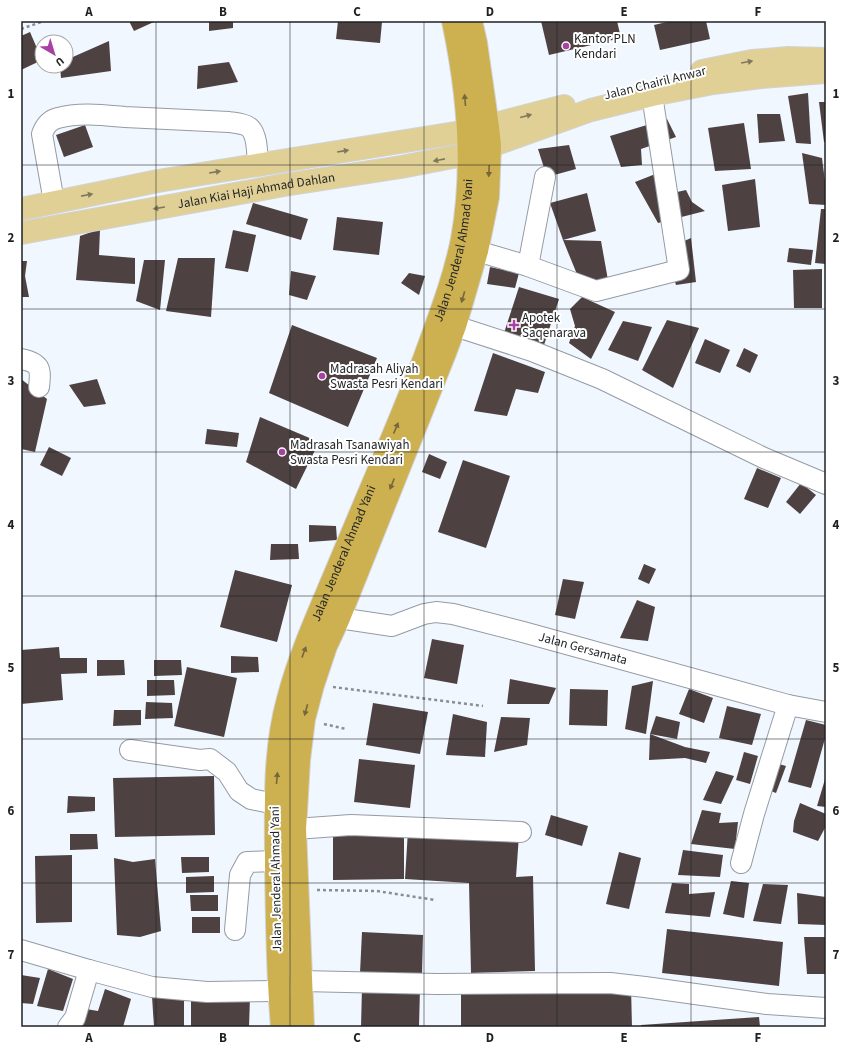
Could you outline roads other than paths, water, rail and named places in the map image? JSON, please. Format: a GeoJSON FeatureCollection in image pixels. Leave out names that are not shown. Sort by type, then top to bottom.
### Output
{"type":"FeatureCollection","features":[{"type":"Feature","properties":{"kind":"highway","name":"Jalan Jenderal Ahmad Yani"},"geometry":{"type":"LineString","coordinates":[[453,21],[463,79],[482,135]]}},
{"type":"Feature","properties":{"kind":"highway","name":"Jalan Jenderal Ahmad Yani"},"geometry":{"type":"LineString","coordinates":[[282,1027],[277,935],[275,804],[280,741],[287,701],[305,648],[329,615],[455,326],[477,251],[488,197],[476,43],[471,21]]}},
{"type":"Feature","properties":{"kind":"highway","name":"Jalan Jenderal Ahmad Yani"},"geometry":{"type":"LineString","coordinates":[[303,1027],[295,829],[304,719],[326,646],[329,615],[439,319],[454,273],[462,239],[468,193],[468,154]]}},
{"type":"Feature","properties":{"kind":"main road","name":"Jalan Chairil Anwar"},"geometry":{"type":"LineString","coordinates":[[482,135],[652,95],[716,75],[752,61],[788,58],[826,59]]}},
{"type":"Feature","properties":{"kind":"main road","name":"Jalan Chairil Anwar"},"geometry":{"type":"LineString","coordinates":[[482,135],[680,76],[716,75],[761,77],[826,72]]}},
{"type":"Feature","properties":{"kind":"main road","name":"Jalan Kiai Haji Ahmad Dahlan"},"geometry":{"type":"LineString","coordinates":[[21,233],[284,184],[401,167],[468,154],[482,135]]}},
{"type":"Feature","properties":{"kind":"main road","name":"Jalan Kiai Haji Ahmad Dahlan"},"geometry":{"type":"LineString","coordinates":[[21,208],[158,181],[258,165],[482,135]]}},
{"type":"Feature","properties":{"kind":"street"},"geometry":{"type":"LineString","coordinates":[[477,251],[528,266],[596,291],[679,270],[652,95]]}},
{"type":"Feature","properties":{"kind":"street"},"geometry":{"type":"LineString","coordinates":[[54,202],[42,134],[49,122],[57,118],[76,115],[104,115],[229,122],[241,124],[250,128],[254,134],[258,165]]}},
{"type":"Feature","properties":{"kind":"street"},"geometry":{"type":"LineString","coordinates":[[528,266],[545,176]]}},
{"type":"Feature","properties":{"kind":"street"},"geometry":{"type":"LineString","coordinates":[[455,326],[532,351],[602,379],[764,458],[826,484]]}},
{"type":"Feature","properties":{"kind":"street"},"geometry":{"type":"LineString","coordinates":[[21,359],[35,364],[39,368],[39,387]]}},
{"type":"Feature","properties":{"kind":"street","name":"Jalan Gersamata"},"geometry":{"type":"LineString","coordinates":[[329,615],[392,626],[424,614],[436,612],[453,614],[788,705],[826,712]]}},
{"type":"Feature","properties":{"kind":"street"},"geometry":{"type":"LineString","coordinates":[[741,863],[754,814],[788,705]]}},
{"type":"Feature","properties":{"kind":"street"},"geometry":{"type":"LineString","coordinates":[[130,750],[200,760],[210,759],[227,772],[239,791],[251,799],[275,804],[297,804]]}},
{"type":"Feature","properties":{"kind":"street"},"geometry":{"type":"LineString","coordinates":[[295,829],[351,825],[521,832]]}},
{"type":"Feature","properties":{"kind":"street"},"geometry":{"type":"LineString","coordinates":[[235,930],[240,875],[247,862],[276,862]]}},
{"type":"Feature","properties":{"kind":"street"},"geometry":{"type":"LineString","coordinates":[[21,950],[152,987],[207,992],[279,991]]}},
{"type":"Feature","properties":{"kind":"street"},"geometry":{"type":"LineString","coordinates":[[68,1027],[75,1018],[89,970]]}},
{"type":"Feature","properties":{"kind":"street"},"geometry":{"type":"LineString","coordinates":[[301,981],[444,984],[610,984],[645,987],[767,1004],[826,1008]]}},
{"type":"Feature","properties":{"kind":"place","name":"Kantor PLN Kendari"},"geometry":{"type":"Point","coordinates":[566,46]}},
{"type":"Feature","properties":{"kind":"place","name":"Apotek Saqenarava"},"geometry":{"type":"Point","coordinates":[514,325]}},
{"type":"Feature","properties":{"kind":"place","name":"Madrasah Aliyah Swasta Pesri Kendari"},"geometry":{"type":"Point","coordinates":[322,376]}},
{"type":"Feature","properties":{"kind":"place","name":"Madrasah Tsanawiyah Swasta Pesri Kendari"},"geometry":{"type":"Point","coordinates":[282,452]}}]}
